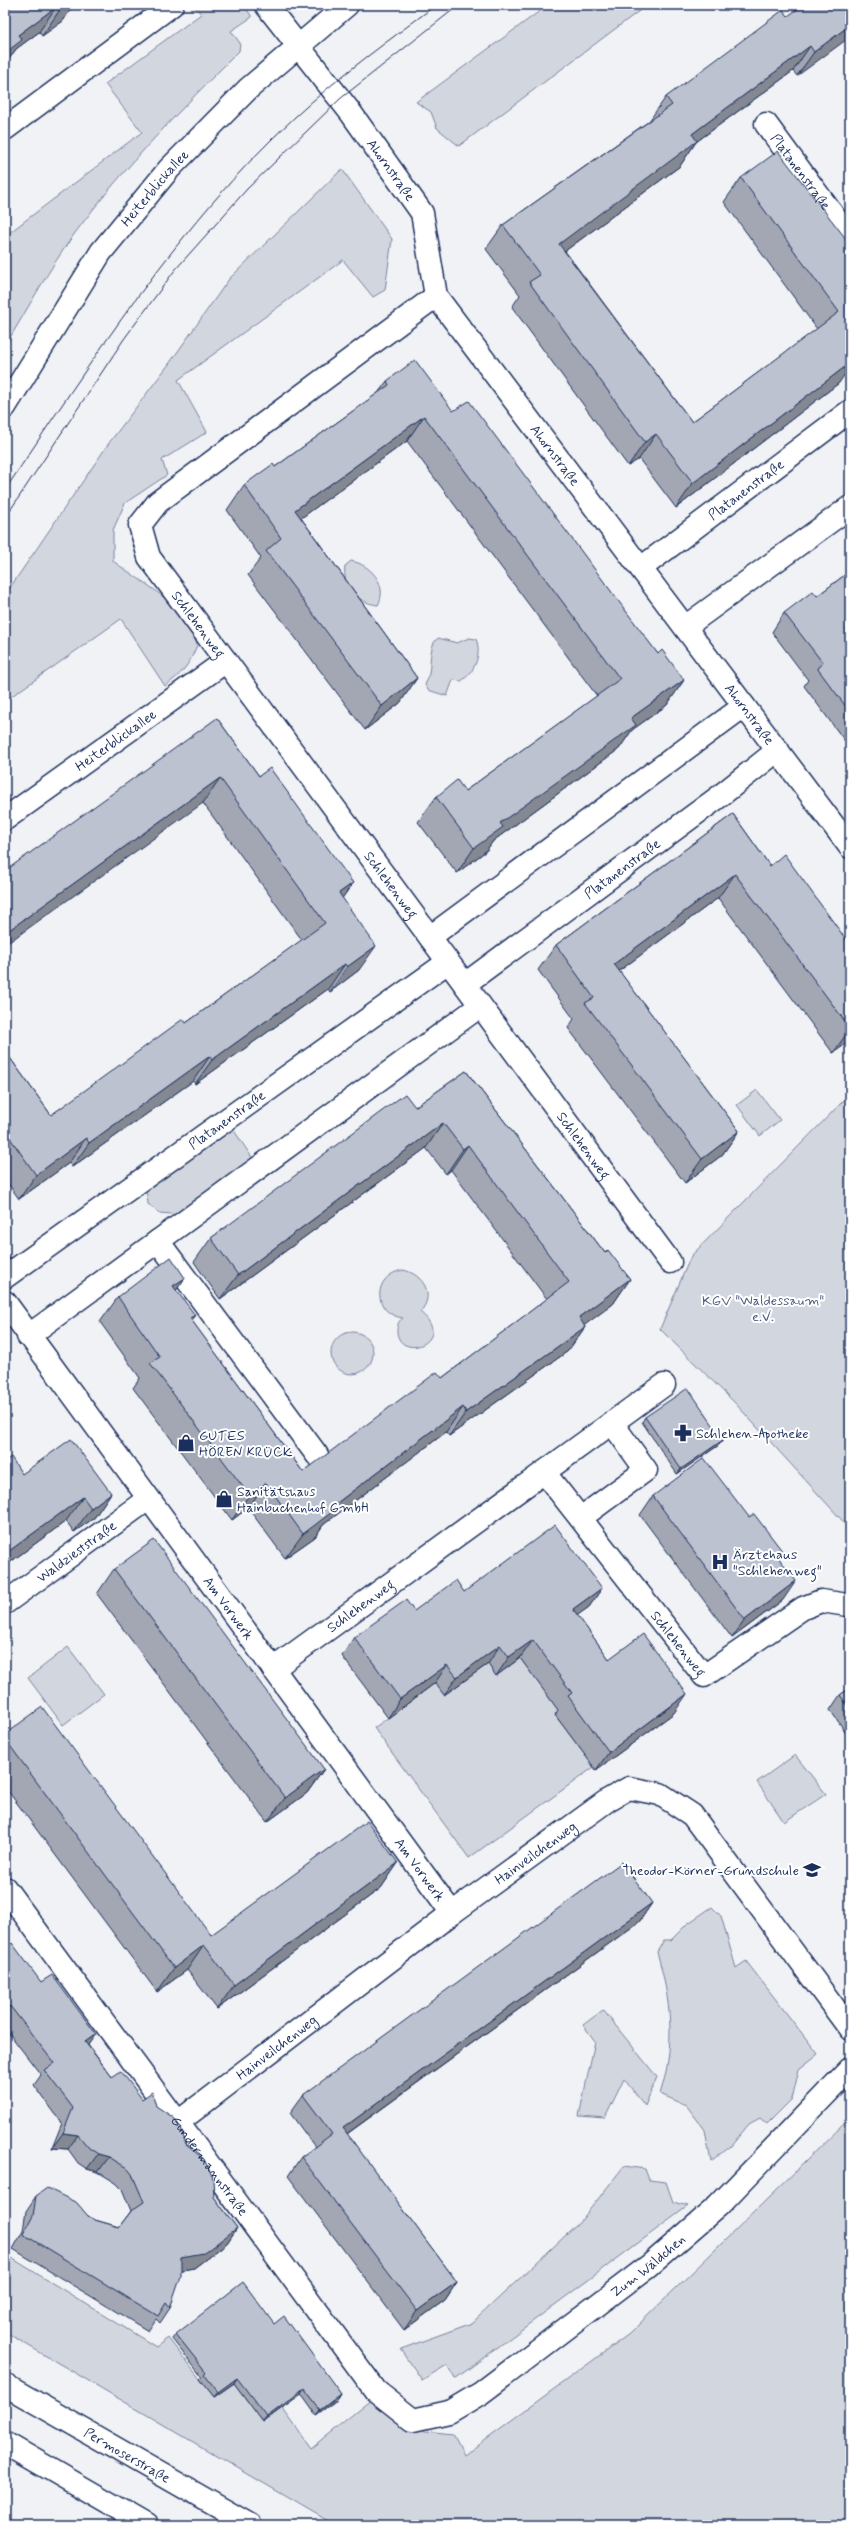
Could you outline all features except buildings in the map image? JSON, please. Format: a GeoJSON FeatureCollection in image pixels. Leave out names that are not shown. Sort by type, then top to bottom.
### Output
{"type":"FeatureCollection","features":[{"type":"Feature","properties":{"kind":"street"},"geometry":{"type":"LineString","coordinates":[[5,129],[172,5]]}},
{"type":"Feature","properties":{"kind":"street","name":"Ahornstraße"},"geometry":{"type":"LineString","coordinates":[[266,5],[351,113],[422,213],[436,296],[850,847]]}},
{"type":"Feature","properties":{"kind":"street","name":"Heiterblickallee"},"geometry":{"type":"LineString","coordinates":[[5,407],[101,252],[169,169],[248,89],[347,5]]}},
{"type":"Feature","properties":{"kind":"street","name":"Platanenstraße"},"geometry":{"type":"LineString","coordinates":[[766,124],[850,238]]}},
{"type":"Feature","properties":{"kind":"street","name":"Schlehenweg"},"geometry":{"type":"LineString","coordinates":[[436,296],[158,502],[140,525],[149,557],[670,1262]]}},
{"type":"Feature","properties":{"kind":"street","name":"Platanenstraße"},"geometry":{"type":"LineString","coordinates":[[641,568],[850,411]]}},
{"type":"Feature","properties":{"kind":"street"},"geometry":{"type":"LineString","coordinates":[[685,627],[850,507]]}},
{"type":"Feature","properties":{"kind":"street","name":"Heiterblickallee"},"geometry":{"type":"LineString","coordinates":[[5,818],[226,661]]}},
{"type":"Feature","properties":{"kind":"street"},"geometry":{"type":"LineString","coordinates":[[430,937],[744,706]]}},
{"type":"Feature","properties":{"kind":"street","name":"Platanenstraße"},"geometry":{"type":"LineString","coordinates":[[465,984],[720,796],[778,750]]}},
{"type":"Feature","properties":{"kind":"street","name":"Platanenstraße"},"geometry":{"type":"LineString","coordinates":[[5,1277],[448,962]]}},
{"type":"Feature","properties":{"kind":"street"},"geometry":{"type":"LineString","coordinates":[[28,1336],[480,1006]]}},
{"type":"Feature","properties":{"kind":"street"},"geometry":{"type":"LineString","coordinates":[[158,1241],[316,1455]]}},
{"type":"Feature","properties":{"kind":"street","name":"Am Vorwerk"},"geometry":{"type":"LineString","coordinates":[[5,1302],[28,1336],[452,1913]]}},
{"type":"Feature","properties":{"kind":"street","name":"Schlehenweg"},"geometry":{"type":"LineString","coordinates":[[273,1669],[664,1385]]}},
{"type":"Feature","properties":{"kind":"street"},"geometry":{"type":"LineString","coordinates":[[582,1517],[646,1470],[612,1423]]}},
{"type":"Feature","properties":{"kind":"street","name":"Schlehenweg"},"geometry":{"type":"LineString","coordinates":[[544,1472],[582,1517],[704,1676],[803,1608],[821,1601],[849,1605]]}},
{"type":"Feature","properties":{"kind":"street","name":"Waldzieststraße"},"geometry":{"type":"LineString","coordinates":[[5,1603],[148,1499]]}},
{"type":"Feature","properties":{"kind":"street","name":"Hainveilchenweg"},"geometry":{"type":"LineString","coordinates":[[178,2123],[452,1913],[608,1800],[629,1788],[660,1794],[692,1815],[850,2028]]}},
{"type":"Feature","properties":{"kind":"street","name":"Gundermannstraße"},"geometry":{"type":"LineString","coordinates":[[9,1901],[178,2123],[376,2391],[413,2420]]}},
{"type":"Feature","properties":{"kind":"street","name":"Zum Wäldchen"},"geometry":{"type":"LineString","coordinates":[[413,2420],[449,2412],[481,2393],[650,2265],[718,2206],[850,2068]]}},
{"type":"Feature","properties":{"kind":"street","name":"Permoserstraße"},"geometry":{"type":"LineString","coordinates":[[5,2385],[250,2525]]}},
{"type":"Feature","properties":{"kind":"street"},"geometry":{"type":"LineString","coordinates":[[5,2443],[147,2525]]}},
{"type":"Feature","properties":{"kind":"green space"},"geometry":{"type":"Polygon","coordinates":[[[194,5],[244,5],[252,17],[231,31],[240,43],[239,51],[154,139],[113,185],[75,233],[56,260],[5,346],[5,236],[142,132],[105,84],[201,14],[194,5]]]}},
{"type":"Feature","properties":{"kind":"green space"},"geometry":{"type":"Polygon","coordinates":[[[548,5],[647,5],[459,146],[437,128],[431,112],[416,102],[548,5]]]}},
{"type":"Feature","properties":{"kind":"green space"},"geometry":{"type":"Polygon","coordinates":[[[342,169],[392,239],[385,290],[373,297],[343,260],[178,380],[207,432],[162,460],[167,475],[125,503],[113,530],[113,561],[162,596],[183,617],[191,630],[197,645],[188,663],[181,673],[165,686],[121,619],[5,701],[5,595],[109,443],[169,364],[229,279],[342,169]]]}},
{"type":"Feature","properties":{"kind":"green space"},"geometry":{"type":"Polygon","coordinates":[[[351,561],[365,566],[376,577],[381,590],[381,597],[378,605],[364,601],[353,593],[349,587],[346,581],[345,566],[351,561]]]}},
{"type":"Feature","properties":{"kind":"green space"},"geometry":{"type":"Polygon","coordinates":[[[438,638],[457,643],[469,638],[476,639],[478,644],[478,656],[473,668],[461,681],[453,680],[447,696],[428,690],[425,685],[428,679],[432,647],[438,638]]]}},
{"type":"Feature","properties":{"kind":"green space"},"geometry":{"type":"Polygon","coordinates":[[[757,1090],[780,1120],[760,1136],[737,1105],[757,1090]]]}},
{"type":"Feature","properties":{"kind":"green space","name":"KGV \"Waldessaum\" e.V."},"geometry":{"type":"Polygon","coordinates":[[[850,1094],[850,1529],[735,1403],[660,1329],[691,1256],[850,1094]]]}},
{"type":"Feature","properties":{"kind":"green space"},"geometry":{"type":"Polygon","coordinates":[[[229,1123],[257,1165],[181,1220],[172,1214],[159,1213],[148,1204],[147,1195],[140,1185],[229,1123]]]}},
{"type":"Feature","properties":{"kind":"green space"},"geometry":{"type":"Polygon","coordinates":[[[403,1270],[416,1276],[425,1286],[427,1292],[425,1305],[420,1312],[429,1322],[432,1332],[429,1339],[423,1344],[415,1347],[407,1346],[400,1341],[397,1328],[399,1322],[403,1318],[393,1315],[386,1310],[381,1302],[381,1286],[393,1273],[403,1270]]]}},
{"type":"Feature","properties":{"kind":"green space"},"geometry":{"type":"Polygon","coordinates":[[[348,1332],[356,1332],[367,1338],[373,1349],[373,1357],[367,1368],[356,1374],[348,1374],[337,1368],[331,1357],[331,1349],[337,1338],[348,1332]]]}},
{"type":"Feature","properties":{"kind":"green space"},"geometry":{"type":"Polygon","coordinates":[[[68,1647],[104,1694],[63,1725],[28,1678],[68,1647]]]}},
{"type":"Feature","properties":{"kind":"green space"},"geometry":{"type":"Polygon","coordinates":[[[520,1658],[560,1711],[555,1715],[594,1767],[469,1858],[374,1728],[435,1683],[488,1664],[496,1675],[520,1658]]]}},
{"type":"Feature","properties":{"kind":"green space"},"geometry":{"type":"Polygon","coordinates":[[[795,1755],[826,1794],[784,1822],[757,1782],[795,1755]]]}},
{"type":"Feature","properties":{"kind":"green space"},"geometry":{"type":"Polygon","coordinates":[[[712,1907],[721,1916],[736,1968],[746,1961],[818,2054],[799,2069],[792,2099],[767,2124],[760,2118],[749,2124],[731,2146],[711,2162],[705,2130],[686,2105],[660,2094],[668,2058],[670,2023],[666,1988],[657,1952],[664,1940],[671,1940],[687,1924],[712,1907]]]}},
{"type":"Feature","properties":{"kind":"green space"},"geometry":{"type":"Polygon","coordinates":[[[603,2010],[657,2077],[645,2106],[624,2079],[605,2118],[579,2116],[595,2041],[583,2025],[603,2010]]]}},
{"type":"Feature","properties":{"kind":"green space"},"geometry":{"type":"Polygon","coordinates":[[[850,2118],[850,2525],[335,2525],[5,2332],[5,2254],[156,2347],[168,2338],[214,2397],[234,2383],[263,2422],[282,2408],[311,2448],[372,2399],[425,2431],[453,2434],[464,2455],[629,2334],[850,2118]]]}},
{"type":"Feature","properties":{"kind":"green space"},"geometry":{"type":"Polygon","coordinates":[[[624,2166],[645,2169],[649,2180],[666,2182],[673,2202],[688,2206],[455,2379],[447,2365],[422,2380],[401,2349],[472,2323],[580,2222],[624,2166]]]}},
{"type":"Feature","properties":{"kind":"tram line"},"geometry":{"type":"LineString","coordinates":[[5,490],[139,295],[213,202],[295,117],[364,59],[436,5]]}},
{"type":"Feature","properties":{"kind":"tram line"},"geometry":{"type":"LineString","coordinates":[[5,518],[124,339],[175,270],[247,189],[340,99],[459,5]]}},
{"type":"Feature","properties":{"kind":"place","name":"Schlehen-Apotheke"},"geometry":{"type":"Point","coordinates":[683,1433]}},
{"type":"Feature","properties":{"kind":"place","name":"GUTES HÖREN KRÜCK"},"geometry":{"type":"Point","coordinates":[186,1443]}},
{"type":"Feature","properties":{"kind":"place","name":"Sanitätshaus Hainbuchenhof GmbH"},"geometry":{"type":"Point","coordinates":[224,1499]}},
{"type":"Feature","properties":{"kind":"place","name":"Ärztehaus \"Schlehenweg\""},"geometry":{"type":"Point","coordinates":[720,1562]}},
{"type":"Feature","properties":{"kind":"place","name":"Theodor-Körner-Grundschule"},"geometry":{"type":"Point","coordinates":[812,1870]}}]}
